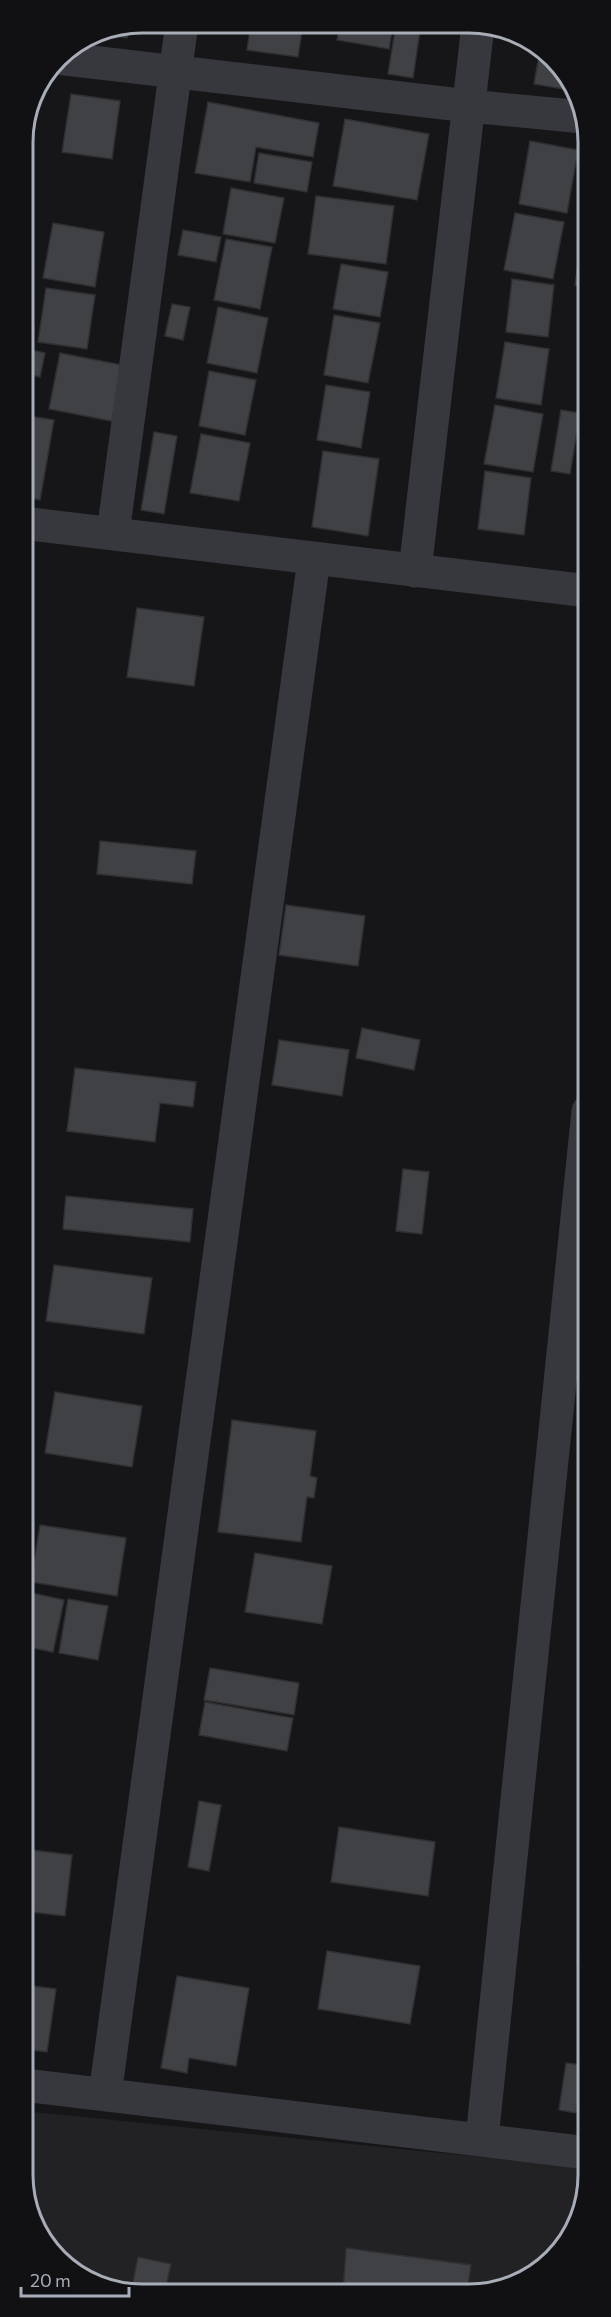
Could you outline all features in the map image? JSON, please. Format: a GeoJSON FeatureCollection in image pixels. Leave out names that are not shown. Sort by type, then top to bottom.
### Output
{"type":"FeatureCollection","features":[{"type":"Feature","properties":{"kind":"street"},"geometry":{"type":"LineString","coordinates":[[113,533],[181,33]]}},
{"type":"Feature","properties":{"kind":"street"},"geometry":{"type":"LineString","coordinates":[[415,571],[477,33]]}},
{"type":"Feature","properties":{"kind":"street"},"geometry":{"type":"LineString","coordinates":[[71,59],[574,116]]}},
{"type":"Feature","properties":{"kind":"street"},"geometry":{"type":"LineString","coordinates":[[33,524],[578,590]]}},
{"type":"Feature","properties":{"kind":"street"},"geometry":{"type":"LineString","coordinates":[[105,2095],[314,559]]}},
{"type":"Feature","properties":{"kind":"street"},"geometry":{"type":"LineString","coordinates":[[482,2139],[578,1208]]}},
{"type":"Feature","properties":{"kind":"street"},"geometry":{"type":"LineString","coordinates":[[33,2086],[578,2152]]}},
{"type":"Feature","properties":{"kind":"shaded area"},"geometry":{"type":"Polygon","coordinates":[[[33,2112],[578,2167],[578,2182],[567,2223],[546,2252],[530,2266],[497,2280],[469,2284],[135,2284],[107,2278],[81,2266],[65,2252],[48,2230],[39,2210],[34,2189],[33,2112]]]}},
{"type":"Feature","properties":{"kind":"building"},"geometry":{"type":"Polygon","coordinates":[[[250,33],[302,33],[298,57],[247,50],[250,33]]]}},
{"type":"Feature","properties":{"kind":"building"},"geometry":{"type":"Polygon","coordinates":[[[338,33],[392,33],[389,49],[337,40],[338,33]]]}},
{"type":"Feature","properties":{"kind":"building"},"geometry":{"type":"Polygon","coordinates":[[[395,33],[420,33],[413,78],[388,74],[395,33]]]}},
{"type":"Feature","properties":{"kind":"building"},"geometry":{"type":"Polygon","coordinates":[[[128,34],[127,38],[116,36],[128,34]]]}},
{"type":"Feature","properties":{"kind":"building"},"geometry":{"type":"Polygon","coordinates":[[[538,59],[551,70],[564,89],[534,84],[538,59]]]}},
{"type":"Feature","properties":{"kind":"building"},"geometry":{"type":"Polygon","coordinates":[[[71,94],[120,101],[112,159],[62,152],[71,94]]]}},
{"type":"Feature","properties":{"kind":"building"},"geometry":{"type":"Polygon","coordinates":[[[208,102],[319,123],[313,157],[256,147],[250,182],[195,173],[208,102]]]}},
{"type":"Feature","properties":{"kind":"building"},"geometry":{"type":"Polygon","coordinates":[[[345,119],[429,134],[417,200],[333,186],[345,119]]]}},
{"type":"Feature","properties":{"kind":"building"},"geometry":{"type":"Polygon","coordinates":[[[530,141],[578,150],[567,213],[519,204],[530,141]]]}},
{"type":"Feature","properties":{"kind":"building"},"geometry":{"type":"Polygon","coordinates":[[[259,153],[312,162],[307,192],[254,183],[259,153]]]}},
{"type":"Feature","properties":{"kind":"building"},"geometry":{"type":"Polygon","coordinates":[[[231,188],[284,198],[275,243],[223,234],[231,188]]]}},
{"type":"Feature","properties":{"kind":"building"},"geometry":{"type":"Polygon","coordinates":[[[316,196],[394,206],[386,264],[308,254],[316,196]]]}},
{"type":"Feature","properties":{"kind":"building"},"geometry":{"type":"Polygon","coordinates":[[[515,213],[564,222],[553,279],[504,270],[515,213]]]}},
{"type":"Feature","properties":{"kind":"building"},"geometry":{"type":"Polygon","coordinates":[[[53,223],[104,232],[95,287],[43,278],[53,223]]]}},
{"type":"Feature","properties":{"kind":"building"},"geometry":{"type":"Polygon","coordinates":[[[183,230],[221,237],[216,262],[178,255],[183,230]]]}},
{"type":"Feature","properties":{"kind":"building"},"geometry":{"type":"Polygon","coordinates":[[[226,239],[272,247],[260,309],[214,300],[226,239]]]}},
{"type":"Feature","properties":{"kind":"building"},"geometry":{"type":"Polygon","coordinates":[[[341,264],[388,272],[380,317],[333,309],[341,264]]]}},
{"type":"Feature","properties":{"kind":"building"},"geometry":{"type":"Polygon","coordinates":[[[578,264],[578,285],[575,285],[578,264]]]}},
{"type":"Feature","properties":{"kind":"building"},"geometry":{"type":"Polygon","coordinates":[[[512,279],[554,285],[548,337],[506,332],[512,279]]]}},
{"type":"Feature","properties":{"kind":"building"},"geometry":{"type":"Polygon","coordinates":[[[46,288],[95,295],[87,349],[38,342],[46,288]]]}},
{"type":"Feature","properties":{"kind":"building"},"geometry":{"type":"Polygon","coordinates":[[[172,304],[190,307],[183,340],[165,336],[172,304]]]}},
{"type":"Feature","properties":{"kind":"building"},"geometry":{"type":"Polygon","coordinates":[[[218,307],[268,318],[257,373],[207,363],[218,307]]]}},
{"type":"Feature","properties":{"kind":"building"},"geometry":{"type":"Polygon","coordinates":[[[334,315],[380,323],[368,383],[324,375],[334,315]]]}},
{"type":"Feature","properties":{"kind":"building"},"geometry":{"type":"Polygon","coordinates":[[[505,342],[549,349],[541,405],[496,398],[505,342]]]}},
{"type":"Feature","properties":{"kind":"building"},"geometry":{"type":"Polygon","coordinates":[[[33,350],[45,353],[40,377],[33,375],[33,350]]]}},
{"type":"Feature","properties":{"kind":"building"},"geometry":{"type":"Polygon","coordinates":[[[60,353],[122,365],[112,421],[49,409],[60,353]]]}},
{"type":"Feature","properties":{"kind":"building"},"geometry":{"type":"Polygon","coordinates":[[[209,371],[256,380],[245,435],[199,426],[209,371]]]}},
{"type":"Feature","properties":{"kind":"building"},"geometry":{"type":"Polygon","coordinates":[[[326,385],[370,392],[361,448],[317,440],[326,385]]]}},
{"type":"Feature","properties":{"kind":"building"},"geometry":{"type":"Polygon","coordinates":[[[495,405],[543,414],[533,472],[484,464],[495,405]]]}},
{"type":"Feature","properties":{"kind":"building"},"geometry":{"type":"Polygon","coordinates":[[[561,410],[578,413],[570,474],[551,471],[561,410]]]}},
{"type":"Feature","properties":{"kind":"building"},"geometry":{"type":"Polygon","coordinates":[[[33,417],[54,420],[40,500],[33,498],[33,417]]]}},
{"type":"Feature","properties":{"kind":"building"},"geometry":{"type":"Polygon","coordinates":[[[154,432],[177,436],[164,514],[141,510],[154,432]]]}},
{"type":"Feature","properties":{"kind":"building"},"geometry":{"type":"Polygon","coordinates":[[[201,434],[250,443],[239,501],[190,493],[201,434]]]}},
{"type":"Feature","properties":{"kind":"building"},"geometry":{"type":"Polygon","coordinates":[[[323,451],[379,459],[368,536],[312,527],[323,451]]]}},
{"type":"Feature","properties":{"kind":"building"},"geometry":{"type":"Polygon","coordinates":[[[485,471],[531,478],[524,535],[478,529],[485,471]]]}},
{"type":"Feature","properties":{"kind":"building"},"geometry":{"type":"Polygon","coordinates":[[[137,608],[204,617],[194,686],[127,677],[137,608]]]}},
{"type":"Feature","properties":{"kind":"building"},"geometry":{"type":"Polygon","coordinates":[[[100,841],[196,851],[192,884],[97,874],[100,841]]]}},
{"type":"Feature","properties":{"kind":"building"},"geometry":{"type":"Polygon","coordinates":[[[286,905],[365,916],[358,966],[279,955],[286,905]]]}},
{"type":"Feature","properties":{"kind":"building"},"geometry":{"type":"Polygon","coordinates":[[[362,1028],[420,1040],[414,1070],[356,1058],[362,1028]]]}},
{"type":"Feature","properties":{"kind":"building"},"geometry":{"type":"Polygon","coordinates":[[[279,1040],[349,1050],[342,1096],[272,1085],[279,1040]]]}},
{"type":"Feature","properties":{"kind":"building"},"geometry":{"type":"Polygon","coordinates":[[[75,1068],[196,1082],[193,1107],[160,1103],[155,1142],[67,1131],[75,1068]]]}},
{"type":"Feature","properties":{"kind":"building"},"geometry":{"type":"Polygon","coordinates":[[[403,1169],[429,1172],[422,1234],[396,1231],[403,1169]]]}},
{"type":"Feature","properties":{"kind":"building"},"geometry":{"type":"Polygon","coordinates":[[[66,1196],[193,1209],[190,1242],[63,1229],[66,1196]]]}},
{"type":"Feature","properties":{"kind":"building"},"geometry":{"type":"Polygon","coordinates":[[[54,1265],[152,1278],[144,1334],[46,1321],[54,1265]]]}},
{"type":"Feature","properties":{"kind":"building"},"geometry":{"type":"Polygon","coordinates":[[[55,1392],[142,1406],[132,1467],[45,1453],[55,1392]]]}},
{"type":"Feature","properties":{"kind":"building"},"geometry":{"type":"Polygon","coordinates":[[[232,1420],[316,1431],[310,1476],[317,1478],[314,1498],[307,1497],[301,1542],[218,1532],[232,1420]]]}},
{"type":"Feature","properties":{"kind":"building"},"geometry":{"type":"Polygon","coordinates":[[[40,1525],[126,1538],[117,1596],[33,1582],[40,1525]]]}},
{"type":"Feature","properties":{"kind":"building"},"geometry":{"type":"Polygon","coordinates":[[[255,1553],[332,1566],[322,1624],[245,1612],[255,1553]]]}},
{"type":"Feature","properties":{"kind":"building"},"geometry":{"type":"Polygon","coordinates":[[[33,1593],[64,1600],[53,1652],[33,1648],[33,1593]]]}},
{"type":"Feature","properties":{"kind":"building"},"geometry":{"type":"Polygon","coordinates":[[[68,1599],[108,1606],[98,1660],[59,1653],[68,1599]]]}},
{"type":"Feature","properties":{"kind":"building"},"geometry":{"type":"Polygon","coordinates":[[[210,1668],[299,1683],[294,1715],[204,1700],[210,1668]]]}},
{"type":"Feature","properties":{"kind":"building"},"geometry":{"type":"Polygon","coordinates":[[[205,1702],[293,1718],[287,1751],[199,1735],[205,1702]]]}},
{"type":"Feature","properties":{"kind":"building"},"geometry":{"type":"Polygon","coordinates":[[[199,1801],[221,1805],[209,1871],[188,1867],[199,1801]]]}},
{"type":"Feature","properties":{"kind":"building"},"geometry":{"type":"Polygon","coordinates":[[[339,1827],[435,1842],[428,1896],[331,1882],[339,1827]]]}},
{"type":"Feature","properties":{"kind":"building"},"geometry":{"type":"Polygon","coordinates":[[[33,1850],[72,1855],[65,1916],[33,1912],[33,1850]]]}},
{"type":"Feature","properties":{"kind":"building"},"geometry":{"type":"Polygon","coordinates":[[[327,1951],[420,1966],[410,2024],[318,2009],[327,1951]]]}},
{"type":"Feature","properties":{"kind":"building"},"geometry":{"type":"Polygon","coordinates":[[[177,1976],[249,1988],[236,2066],[189,2058],[187,2073],[161,2068],[177,1976]]]}},
{"type":"Feature","properties":{"kind":"building"},"geometry":{"type":"Polygon","coordinates":[[[33,1986],[56,1989],[47,2052],[33,2050],[33,1986]]]}},
{"type":"Feature","properties":{"kind":"building"},"geometry":{"type":"Polygon","coordinates":[[[566,2063],[578,2064],[576,2113],[559,2110],[566,2063]]]}},
{"type":"Feature","properties":{"kind":"building"},"geometry":{"type":"Polygon","coordinates":[[[346,2248],[471,2265],[468,2284],[344,2284],[346,2248]]]}},
{"type":"Feature","properties":{"kind":"building"},"geometry":{"type":"Polygon","coordinates":[[[138,2257],[171,2264],[167,2284],[133,2284],[138,2257]]]}}]}
